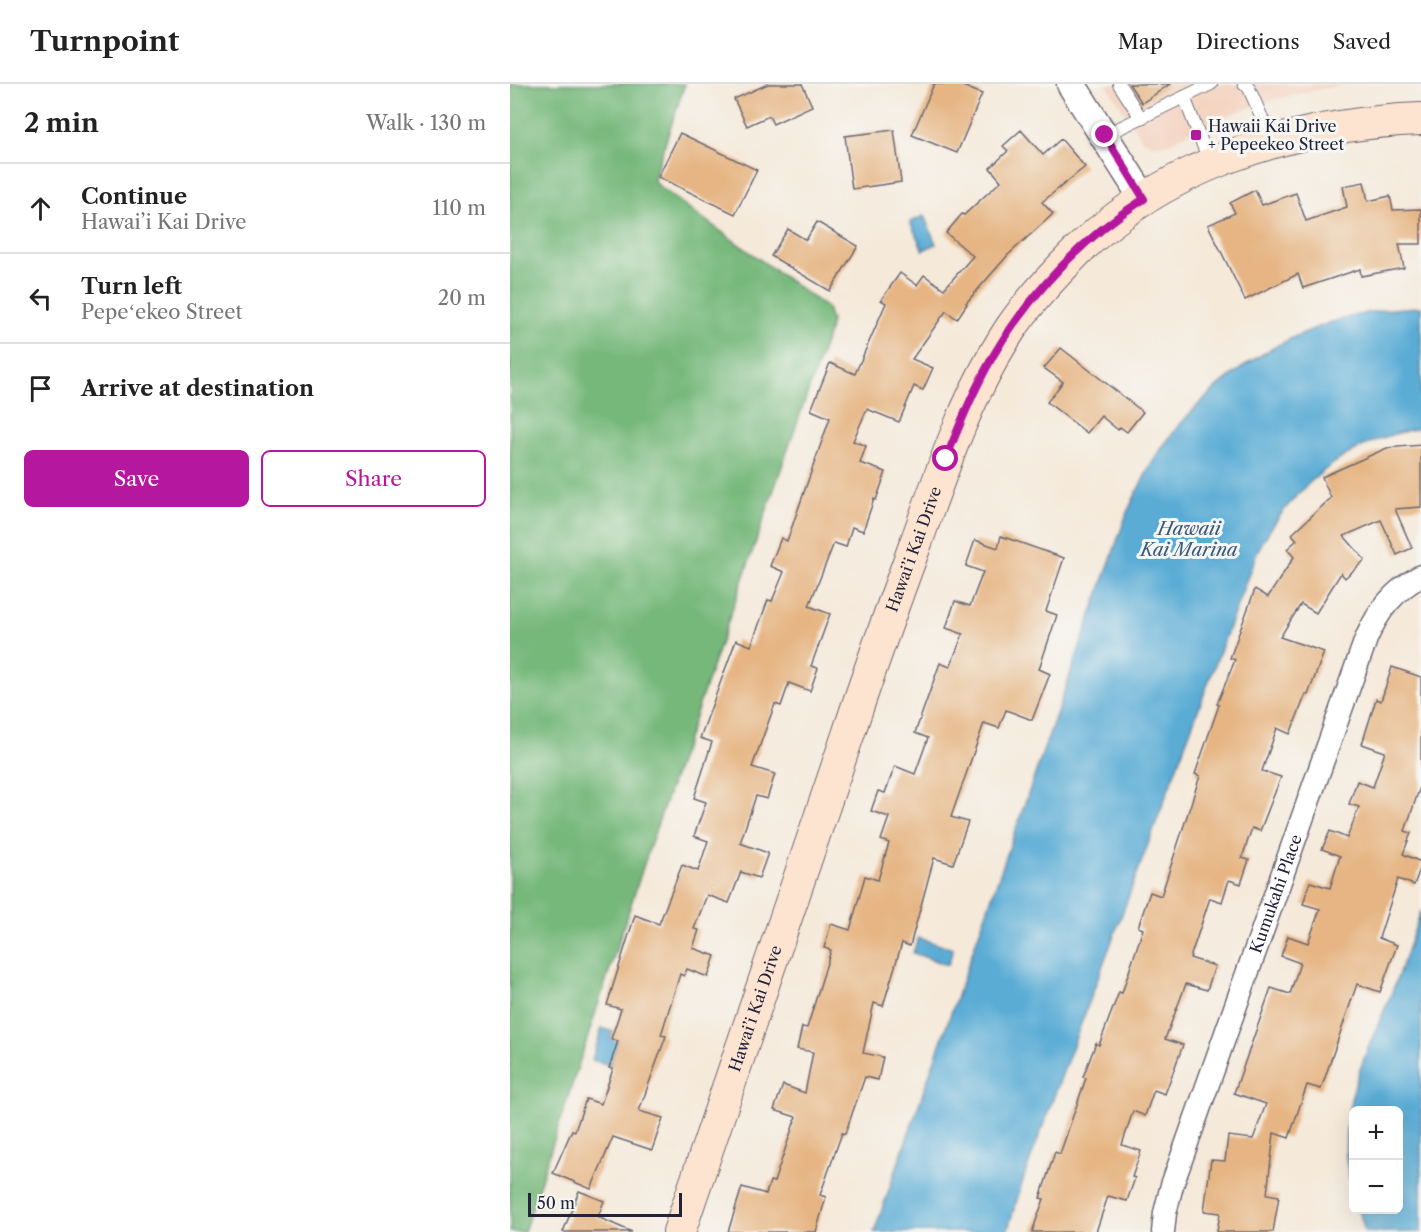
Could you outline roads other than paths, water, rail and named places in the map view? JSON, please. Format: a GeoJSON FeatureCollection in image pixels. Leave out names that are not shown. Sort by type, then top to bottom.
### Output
{"type":"FeatureCollection","features":[{"type":"Feature","properties":{"kind":"main road","name":"Hawai’i Kai Drive"},"geometry":{"type":"LineString","coordinates":[[679,1232],[870,669],[950,450],[989,365],[1013,325],[1062,266],[1109,225],[1144,199],[1210,163],[1272,142],[1360,123],[1421,119]]}},
{"type":"Feature","properties":{"kind":"street"},"geometry":{"type":"LineString","coordinates":[[1071,84],[1144,199]]}},
{"type":"Feature","properties":{"kind":"street","name":"Kumukahi Place"},"geometry":{"type":"LineString","coordinates":[[1163,1232],[1172,1185],[1366,639],[1374,621],[1391,598],[1421,576]]}},
{"type":"Feature","properties":{"kind":"lane"},"geometry":{"type":"LineString","coordinates":[[1119,84],[1141,117]]}},
{"type":"Feature","properties":{"kind":"lane"},"geometry":{"type":"LineString","coordinates":[[1105,135],[1211,84]]}},
{"type":"Feature","properties":{"kind":"lane"},"geometry":{"type":"LineString","coordinates":[[1244,84],[1248,86],[1272,142]]}},
{"type":"Feature","properties":{"kind":"lane"},"geometry":{"type":"LineString","coordinates":[[1184,97],[1210,163]]}},
{"type":"Feature","properties":{"kind":"water"},"geometry":{"type":"Polygon","coordinates":[[[924,216],[936,244],[923,250],[910,222],[924,216]]]}},
{"type":"Feature","properties":{"kind":"water","name":"Hawaii Kai Marina"},"geometry":{"type":"Polygon","coordinates":[[[1421,307],[1421,428],[1369,443],[1324,470],[1287,507],[1257,552],[1025,1174],[1007,1232],[874,1232],[1127,513],[1150,467],[1161,449],[1191,412],[1247,364],[1279,345],[1313,329],[1348,318],[1384,310],[1421,307]]]}},
{"type":"Feature","properties":{"kind":"water"},"geometry":{"type":"Polygon","coordinates":[[[1421,911],[1421,1232],[1365,1232],[1360,1214],[1403,1214],[1403,1106],[1350,1106],[1359,1073],[1421,911]]]}},
{"type":"Feature","properties":{"kind":"water"},"geometry":{"type":"Polygon","coordinates":[[[918,938],[953,949],[948,965],[913,953],[918,938]]]}},
{"type":"Feature","properties":{"kind":"water"},"geometry":{"type":"Polygon","coordinates":[[[602,1028],[613,1032],[611,1039],[618,1041],[610,1065],[592,1060],[602,1028]]]}},
{"type":"Feature","properties":{"kind":"water"},"geometry":{"type":"Polygon","coordinates":[[[1349,1112],[1349,1176],[1346,1158],[1349,1112]]]}},
{"type":"Feature","properties":{"kind":"place","name":"Hawaii Kai Drive + Pepeekeo Street"},"geometry":{"type":"Point","coordinates":[1196,135]}}]}
